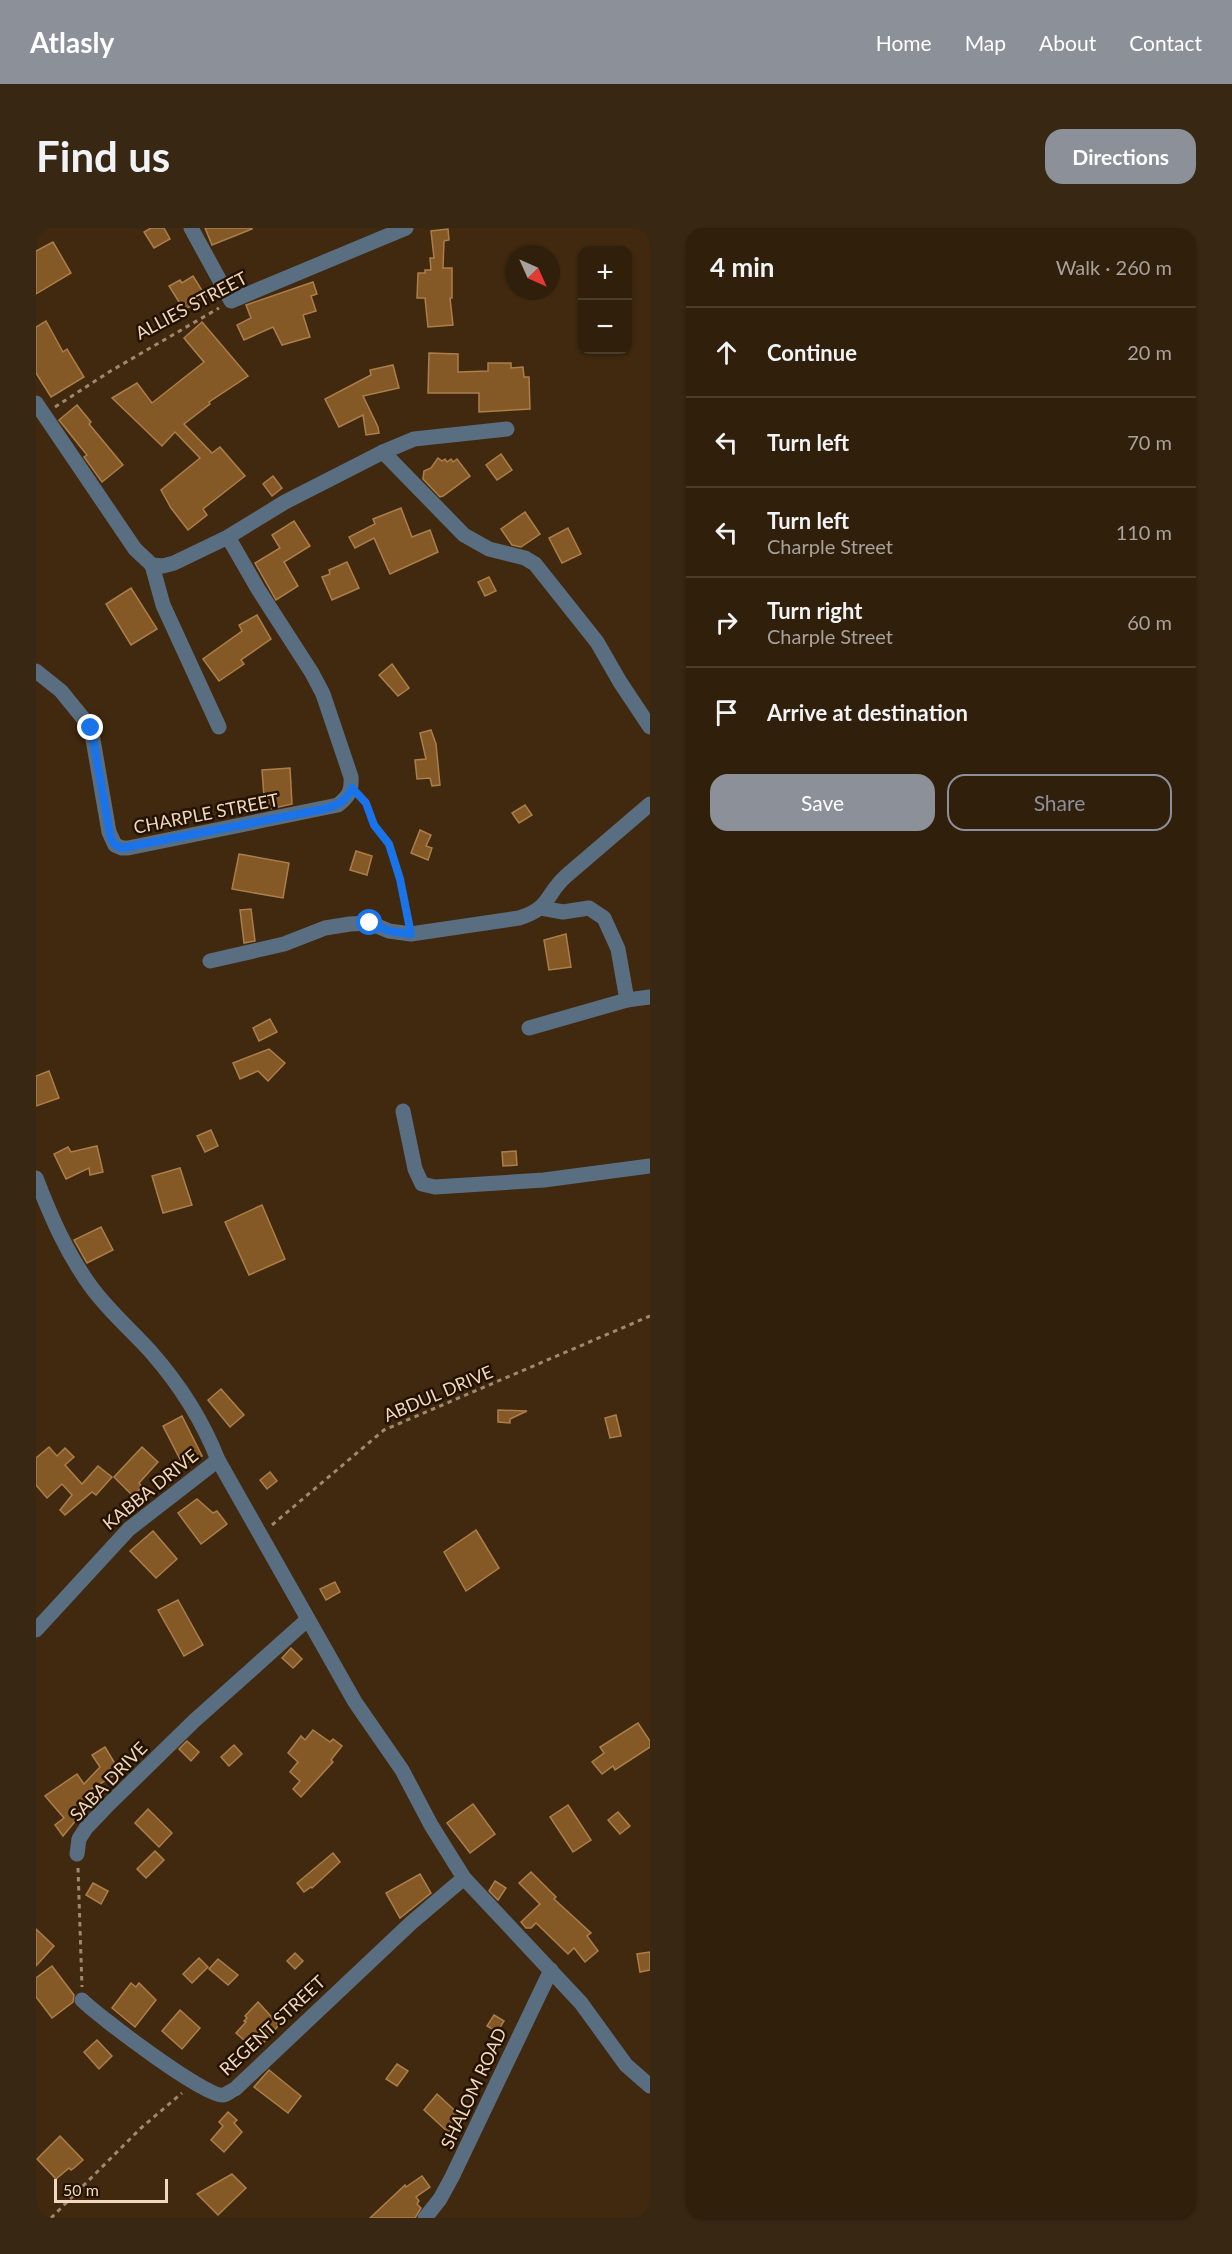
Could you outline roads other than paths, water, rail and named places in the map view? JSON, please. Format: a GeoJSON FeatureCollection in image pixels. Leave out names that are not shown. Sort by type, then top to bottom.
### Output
{"type":"FeatureCollection","features":[{"type":"Feature","properties":{"kind":"street","name":"ALLIES STREET"},"geometry":{"type":"LineString","coordinates":[[191,228],[231,301],[406,228]]}},
{"type":"Feature","properties":{"kind":"street"},"geometry":{"type":"LineString","coordinates":[[38,412],[143,559],[152,565],[163,566],[228,537],[285,502],[382,452],[414,439],[507,429]]}},
{"type":"Feature","properties":{"kind":"street"},"geometry":{"type":"LineString","coordinates":[[382,452],[464,535],[489,549],[525,558],[535,564],[597,642],[650,727]]}},
{"type":"Feature","properties":{"kind":"street","name":"CHARPLE STREET"},"geometry":{"type":"LineString","coordinates":[[36,671],[61,691],[91,728],[111,839],[115,845],[122,848],[338,805],[349,796],[352,788],[351,777],[323,694],[228,537]]}},
{"type":"Feature","properties":{"kind":"street"},"geometry":{"type":"LineString","coordinates":[[152,565],[163,605],[219,727]]}},
{"type":"Feature","properties":{"kind":"street"},"geometry":{"type":"LineString","coordinates":[[541,909],[556,885],[650,804]]}},
{"type":"Feature","properties":{"kind":"street"},"geometry":{"type":"LineString","coordinates":[[210,962],[284,944],[326,928],[350,924],[370,923],[389,931],[411,934],[519,918],[541,909],[563,912],[589,908],[604,918],[618,949],[627,1000]]}},
{"type":"Feature","properties":{"kind":"street"},"geometry":{"type":"LineString","coordinates":[[529,1028],[627,1000],[650,997]]}},
{"type":"Feature","properties":{"kind":"street"},"geometry":{"type":"LineString","coordinates":[[403,1111],[416,1169],[422,1184],[435,1187],[544,1180],[650,1166]]}},
{"type":"Feature","properties":{"kind":"street"},"geometry":{"type":"LineString","coordinates":[[36,1178],[52,1219],[72,1258],[93,1290],[176,1381],[208,1434],[218,1460],[307,1620],[355,1702],[402,1770],[431,1825],[464,1878],[581,2003],[626,2065],[650,2086]]}},
{"type":"Feature","properties":{"kind":"street"},"geometry":{"type":"LineString","coordinates":[[36,1213],[52,1219]]}},
{"type":"Feature","properties":{"kind":"street","name":"KABBA DRIVE"},"geometry":{"type":"LineString","coordinates":[[36,1630],[129,1528],[218,1460]]}},
{"type":"Feature","properties":{"kind":"street","name":"SABA DRIVE"},"geometry":{"type":"LineString","coordinates":[[77,1854],[79,1839],[106,1807],[194,1721],[307,1620]]}},
{"type":"Feature","properties":{"kind":"street","name":"REGENT STREET"},"geometry":{"type":"LineString","coordinates":[[82,2000],[108,2024],[195,2083],[212,2093],[223,2095],[235,2089],[411,1923],[464,1878]]}},
{"type":"Feature","properties":{"kind":"street","name":"SHALOM ROAD"},"geometry":{"type":"LineString","coordinates":[[424,2218],[440,2199],[452,2177],[551,1970]]}}]}
